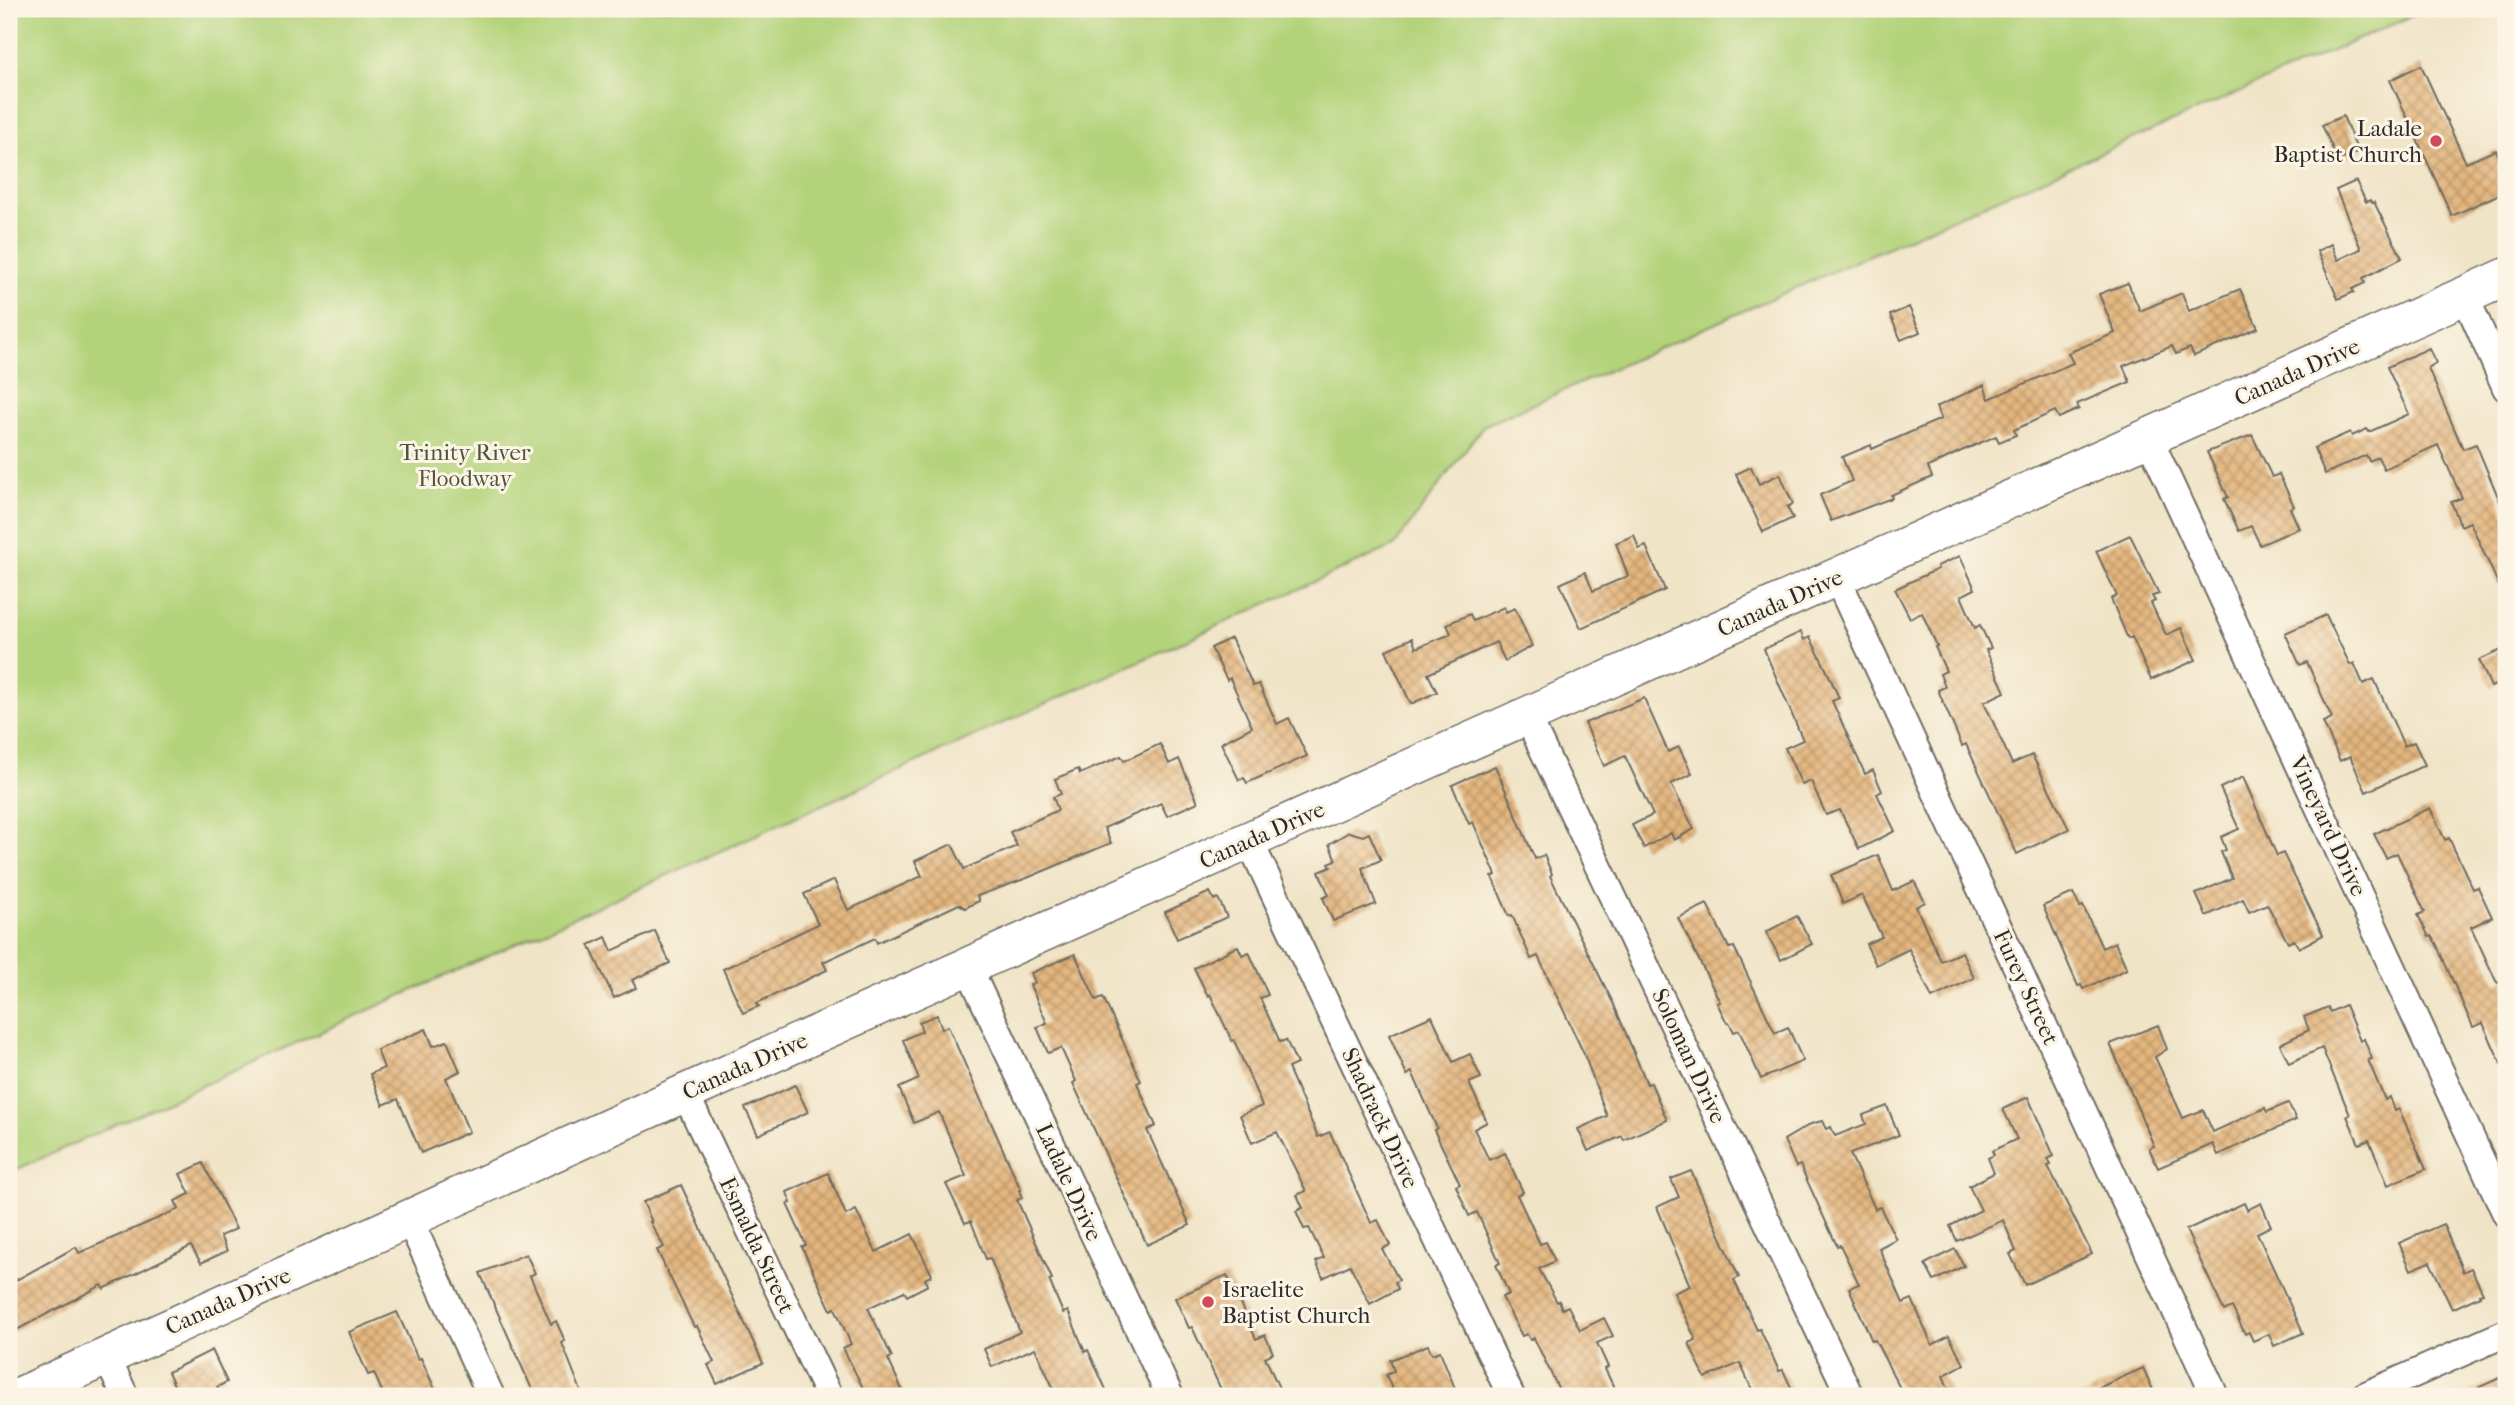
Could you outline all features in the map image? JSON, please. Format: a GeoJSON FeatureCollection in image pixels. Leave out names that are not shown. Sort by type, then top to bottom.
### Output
{"type":"FeatureCollection","features":[{"type":"Feature","properties":{"kind":"street","name":"Canada Drive"},"geometry":{"type":"LineString","coordinates":[[20,1396],[685,1093],[2506,277]]}},
{"type":"Feature","properties":{"kind":"street"},"geometry":{"type":"LineString","coordinates":[[2465,296],[2506,388]]}},
{"type":"Feature","properties":{"kind":"street","name":"Vineyard Drive"},"geometry":{"type":"LineString","coordinates":[[2149,438],[2506,1214]]}},
{"type":"Feature","properties":{"kind":"street","name":"Furey Street"},"geometry":{"type":"LineString","coordinates":[[1837,578],[2215,1396]]}},
{"type":"Feature","properties":{"kind":"street","name":"Soloman Drive"},"geometry":{"type":"LineString","coordinates":[[1527,716],[1850,1396]]}},
{"type":"Feature","properties":{"kind":"street","name":"Shadrack Drive"},"geometry":{"type":"LineString","coordinates":[[1249,841],[1511,1396]]}},
{"type":"Feature","properties":{"kind":"street","name":"Ladale Drive"},"geometry":{"type":"LineString","coordinates":[[968,967],[1170,1396]]}},
{"type":"Feature","properties":{"kind":"street","name":"Esmalda Street"},"geometry":{"type":"LineString","coordinates":[[685,1093],[829,1396]]}},
{"type":"Feature","properties":{"kind":"street"},"geometry":{"type":"LineString","coordinates":[[408,1219],[491,1396]]}},
{"type":"Feature","properties":{"kind":"street"},"geometry":{"type":"LineString","coordinates":[[2364,1396],[2506,1333]]}},
{"type":"Feature","properties":{"kind":"street"},"geometry":{"type":"LineString","coordinates":[[106,1356],[124,1396]]}},
{"type":"Feature","properties":{"kind":"green space","name":"Trinity River Floodway"},"geometry":{"type":"Polygon","coordinates":[[[9,9],[2427,9],[1483,426],[1394,546],[9,1173],[9,9]]]}},
{"type":"Feature","properties":{"kind":"building","name":"Ladale Baptist Church"},"geometry":{"type":"Polygon","coordinates":[[[2421,65],[2466,163],[2496,150],[2506,172],[2506,191],[2452,216],[2390,80],[2421,65]]]}},
{"type":"Feature","properties":{"kind":"building"},"geometry":{"type":"Polygon","coordinates":[[[2343,116],[2358,152],[2338,161],[2322,125],[2343,116]]]}},
{"type":"Feature","properties":{"kind":"building"},"geometry":{"type":"Polygon","coordinates":[[[2356,181],[2366,202],[2374,202],[2402,258],[2363,278],[2365,283],[2352,289],[2354,292],[2338,299],[2317,251],[2331,244],[2338,260],[2361,249],[2336,190],[2356,181]]]}},
{"type":"Feature","properties":{"kind":"building"},"geometry":{"type":"Polygon","coordinates":[[[2128,283],[2140,311],[2182,293],[2189,311],[2240,289],[2258,328],[2194,356],[2190,348],[2176,354],[2172,346],[2123,366],[2130,382],[2077,404],[2079,409],[2059,418],[2055,411],[2014,430],[2016,435],[1999,442],[1996,436],[1959,452],[1928,467],[1932,477],[1891,495],[1892,498],[1831,521],[1820,495],[1852,481],[1842,457],[1871,445],[1872,449],[1941,419],[1936,407],[1984,385],[1989,399],[2073,363],[2068,353],[2115,333],[2099,294],[2128,283]]]}},
{"type":"Feature","properties":{"kind":"building"},"geometry":{"type":"Polygon","coordinates":[[[1909,307],[1920,332],[1901,340],[1890,315],[1909,307]]]}},
{"type":"Feature","properties":{"kind":"building"},"geometry":{"type":"Polygon","coordinates":[[[2429,348],[2436,363],[2428,368],[2463,449],[2476,444],[2506,516],[2506,601],[2470,522],[2461,526],[2451,502],[2462,498],[2438,445],[2384,469],[2378,457],[2369,461],[2366,455],[2325,474],[2314,448],[2350,432],[2352,436],[2367,429],[2369,432],[2409,414],[2387,367],[2429,348]]]}},
{"type":"Feature","properties":{"kind":"building"},"geometry":{"type":"Polygon","coordinates":[[[2252,435],[2272,477],[2279,474],[2294,506],[2290,508],[2299,528],[2260,545],[2251,526],[2239,531],[2224,499],[2228,497],[2207,452],[2252,435]]]}},
{"type":"Feature","properties":{"kind":"building"},"geometry":{"type":"Polygon","coordinates":[[[1751,467],[1759,484],[1780,474],[1793,504],[1787,507],[1793,518],[1763,532],[1736,474],[1751,467]]]}},
{"type":"Feature","properties":{"kind":"building"},"geometry":{"type":"Polygon","coordinates":[[[1634,535],[1639,549],[1646,546],[1665,590],[1581,628],[1560,584],[1585,572],[1593,591],[1628,576],[1616,543],[1634,535]]]}},
{"type":"Feature","properties":{"kind":"building"},"geometry":{"type":"Polygon","coordinates":[[[2130,535],[2159,594],[2152,596],[2155,601],[2151,603],[2166,635],[2181,628],[2196,660],[2151,680],[2132,637],[2128,639],[2111,599],[2117,596],[2096,551],[2130,535]]]}},
{"type":"Feature","properties":{"kind":"building"},"geometry":{"type":"Polygon","coordinates":[[[1960,556],[1975,589],[1961,596],[1975,628],[1980,625],[1991,648],[1986,650],[2005,692],[1984,702],[2012,764],[2032,755],[2069,829],[2017,854],[1966,744],[1962,746],[1938,690],[1945,687],[1940,674],[1946,671],[1922,613],[1910,618],[1895,589],[1960,556]]]}},
{"type":"Feature","properties":{"kind":"building"},"geometry":{"type":"Polygon","coordinates":[[[1504,607],[1506,612],[1515,608],[1532,646],[1505,661],[1496,642],[1428,674],[1437,692],[1411,704],[1386,650],[1412,638],[1416,648],[1451,634],[1447,624],[1470,614],[1473,621],[1504,607]]]}},
{"type":"Feature","properties":{"kind":"building"},"geometry":{"type":"Polygon","coordinates":[[[2326,615],[2350,665],[2354,663],[2363,684],[2374,679],[2404,746],[2414,742],[2425,765],[2366,792],[2350,756],[2340,761],[2323,722],[2332,718],[2307,662],[2300,665],[2285,633],[2326,615]]]}},
{"type":"Feature","properties":{"kind":"building"},"geometry":{"type":"Polygon","coordinates":[[[1801,632],[1804,640],[1810,637],[1828,673],[1839,698],[1832,701],[1865,774],[1873,770],[1882,791],[1877,794],[1895,831],[1859,849],[1840,810],[1826,815],[1811,781],[1802,785],[1785,748],[1803,740],[1764,649],[1801,632]]]}},
{"type":"Feature","properties":{"kind":"building"},"geometry":{"type":"Polygon","coordinates":[[[1231,638],[1253,686],[1259,684],[1277,724],[1289,718],[1307,756],[1247,783],[1244,778],[1239,780],[1221,743],[1252,727],[1230,678],[1227,680],[1211,648],[1231,638]]]}},
{"type":"Feature","properties":{"kind":"building"},"geometry":{"type":"Polygon","coordinates":[[[2506,648],[2506,680],[2491,687],[2479,660],[2506,648]]]}},
{"type":"Feature","properties":{"kind":"building"},"geometry":{"type":"Polygon","coordinates":[[[1644,698],[1668,752],[1679,747],[1692,774],[1671,784],[1694,829],[1674,840],[1671,833],[1644,848],[1632,825],[1653,815],[1625,756],[1604,766],[1585,723],[1644,698]]]}},
{"type":"Feature","properties":{"kind":"building"},"geometry":{"type":"Polygon","coordinates":[[[1160,744],[1169,764],[1179,759],[1198,802],[1167,816],[1161,803],[1104,828],[1111,843],[977,896],[979,901],[965,908],[959,904],[877,943],[875,938],[823,962],[827,970],[757,1003],[759,1006],[743,1013],[723,969],[818,924],[804,894],[834,880],[848,910],[922,876],[915,861],[952,844],[964,869],[1017,846],[1010,832],[1058,810],[1053,797],[1061,794],[1055,779],[1078,769],[1080,774],[1121,756],[1124,761],[1160,744]]]}},
{"type":"Feature","properties":{"kind":"building"},"geometry":{"type":"Polygon","coordinates":[[[1495,766],[1535,859],[1544,855],[1552,874],[1550,876],[1614,1005],[1647,1084],[1651,1083],[1667,1120],[1624,1140],[1622,1136],[1588,1151],[1578,1129],[1607,1116],[1584,1054],[1538,956],[1531,959],[1512,915],[1509,916],[1492,877],[1496,875],[1473,822],[1469,824],[1452,785],[1495,766]]]}},
{"type":"Feature","properties":{"kind":"building"},"geometry":{"type":"Polygon","coordinates":[[[2243,777],[2277,856],[2283,853],[2323,935],[2299,948],[2294,940],[2288,943],[2267,904],[2249,912],[2243,899],[2206,916],[2196,894],[2232,878],[2221,852],[2226,850],[2221,837],[2239,829],[2220,788],[2243,777]]]}},
{"type":"Feature","properties":{"kind":"building"},"geometry":{"type":"Polygon","coordinates":[[[2430,808],[2445,840],[2449,838],[2473,889],[2478,887],[2492,917],[2471,927],[2496,981],[2498,983],[2506,979],[2506,1075],[2483,1023],[2473,1027],[2436,943],[2429,937],[2418,915],[2425,912],[2397,853],[2386,858],[2374,834],[2430,808]]]}},
{"type":"Feature","properties":{"kind":"building"},"geometry":{"type":"Polygon","coordinates":[[[1349,832],[1363,836],[1369,833],[1381,860],[1362,868],[1376,904],[1333,921],[1323,898],[1329,895],[1319,872],[1331,867],[1329,863],[1336,860],[1329,844],[1349,832]]]}},
{"type":"Feature","properties":{"kind":"building"},"geometry":{"type":"Polygon","coordinates":[[[1878,855],[1893,891],[1914,881],[1925,902],[1916,907],[1941,961],[1962,952],[1974,978],[1932,998],[1909,949],[1876,965],[1866,944],[1882,937],[1862,895],[1843,904],[1831,875],[1878,855]]]}},
{"type":"Feature","properties":{"kind":"building"},"geometry":{"type":"Polygon","coordinates":[[[1210,892],[1214,900],[1218,898],[1227,917],[1177,939],[1165,912],[1210,892]]]}},
{"type":"Feature","properties":{"kind":"building"},"geometry":{"type":"Polygon","coordinates":[[[2073,893],[2080,907],[2083,906],[2102,948],[2115,942],[2127,969],[2083,989],[2081,985],[2078,986],[2043,906],[2073,893]]]}},
{"type":"Feature","properties":{"kind":"building"},"geometry":{"type":"Polygon","coordinates":[[[1707,904],[1729,948],[1734,947],[1775,1033],[1788,1027],[1803,1061],[1761,1079],[1739,1030],[1734,1032],[1729,1022],[1727,1023],[1717,1003],[1720,1002],[1678,918],[1707,904]]]}},
{"type":"Feature","properties":{"kind":"building"},"geometry":{"type":"Polygon","coordinates":[[[1797,916],[1812,944],[1781,960],[1766,932],[1797,916]]]}},
{"type":"Feature","properties":{"kind":"building"},"geometry":{"type":"Polygon","coordinates":[[[655,931],[670,963],[632,980],[636,988],[614,998],[589,945],[606,937],[612,951],[655,931]]]}},
{"type":"Feature","properties":{"kind":"building"},"geometry":{"type":"Polygon","coordinates":[[[1238,946],[1242,955],[1249,952],[1268,995],[1260,998],[1280,1042],[1286,1040],[1297,1064],[1288,1068],[1318,1137],[1330,1132],[1371,1223],[1378,1220],[1390,1245],[1382,1249],[1399,1280],[1395,1282],[1398,1289],[1370,1304],[1350,1265],[1323,1278],[1316,1262],[1324,1258],[1309,1228],[1304,1229],[1296,1211],[1303,1208],[1297,1195],[1306,1191],[1277,1132],[1252,1143],[1240,1115],[1262,1106],[1234,1040],[1232,1041],[1210,994],[1208,996],[1194,968],[1238,946]]]}},
{"type":"Feature","properties":{"kind":"building"},"geometry":{"type":"Polygon","coordinates":[[[1075,954],[1096,1000],[1103,997],[1141,1081],[1137,1083],[1156,1126],[1147,1130],[1190,1225],[1147,1245],[1073,1083],[1076,1081],[1061,1048],[1048,1053],[1037,1027],[1047,1023],[1030,985],[1035,983],[1031,973],[1075,954]]]}},
{"type":"Feature","properties":{"kind":"building"},"geometry":{"type":"Polygon","coordinates":[[[2345,1005],[2360,1041],[2364,1039],[2372,1059],[2368,1060],[2385,1100],[2390,1097],[2395,1111],[2399,1109],[2426,1169],[2388,1185],[2369,1140],[2359,1144],[2322,1048],[2289,1063],[2280,1044],[2309,1030],[2304,1017],[2328,1007],[2330,1012],[2345,1005]]]}},
{"type":"Feature","properties":{"kind":"building"},"geometry":{"type":"Polygon","coordinates":[[[937,1015],[942,1029],[948,1026],[1021,1190],[1022,1198],[1017,1200],[1052,1279],[1049,1280],[1063,1313],[1068,1311],[1085,1352],[1088,1350],[1109,1396],[1057,1396],[1035,1348],[992,1367],[984,1349],[1020,1332],[990,1258],[986,1259],[971,1221],[965,1223],[946,1184],[966,1176],[939,1112],[914,1123],[899,1088],[919,1079],[903,1040],[922,1031],[919,1022],[937,1015]]]}},
{"type":"Feature","properties":{"kind":"building"},"geometry":{"type":"Polygon","coordinates":[[[1432,1016],[1453,1062],[1470,1054],[1481,1078],[1469,1083],[1487,1122],[1474,1129],[1489,1160],[1505,1153],[1523,1192],[1517,1195],[1540,1244],[1546,1242],[1555,1261],[1539,1269],[1557,1302],[1559,1301],[1562,1309],[1568,1306],[1580,1330],[1604,1318],[1613,1336],[1597,1343],[1608,1367],[1605,1369],[1618,1396],[1562,1396],[1534,1338],[1530,1340],[1527,1334],[1522,1336],[1502,1297],[1509,1294],[1496,1265],[1500,1263],[1477,1212],[1469,1216],[1456,1186],[1460,1184],[1434,1130],[1437,1128],[1412,1072],[1407,1075],[1389,1035],[1432,1016]]]}},
{"type":"Feature","properties":{"kind":"building"},"geometry":{"type":"Polygon","coordinates":[[[2158,1025],[2167,1049],[2155,1057],[2183,1118],[2203,1110],[2213,1132],[2265,1108],[2267,1112],[2288,1103],[2296,1120],[2218,1155],[2213,1144],[2158,1168],[2149,1148],[2154,1146],[2110,1044],[2158,1025]]]}},
{"type":"Feature","properties":{"kind":"building"},"geometry":{"type":"Polygon","coordinates":[[[426,1029],[433,1046],[447,1041],[460,1071],[446,1078],[469,1132],[421,1153],[398,1099],[383,1105],[370,1074],[384,1068],[377,1050],[426,1029]]]}},
{"type":"Feature","properties":{"kind":"building"},"geometry":{"type":"Polygon","coordinates":[[[795,1085],[808,1112],[758,1135],[745,1108],[795,1085]]]}},
{"type":"Feature","properties":{"kind":"building"},"geometry":{"type":"Polygon","coordinates":[[[2028,1097],[2054,1156],[2048,1159],[2051,1165],[2048,1166],[2092,1254],[2025,1285],[2010,1254],[2016,1251],[2003,1220],[1957,1241],[1950,1226],[1981,1210],[1969,1186],[1994,1173],[1988,1158],[1994,1155],[1992,1151],[2017,1139],[2003,1109],[2028,1097]]]}},
{"type":"Feature","properties":{"kind":"building"},"geometry":{"type":"Polygon","coordinates":[[[1887,1106],[1899,1135],[1850,1154],[1875,1209],[1880,1207],[1896,1239],[1879,1248],[1903,1303],[1912,1299],[1932,1345],[1949,1336],[1964,1364],[1943,1376],[1952,1396],[1904,1396],[1875,1340],[1872,1341],[1849,1288],[1859,1284],[1840,1245],[1837,1246],[1800,1165],[1796,1167],[1784,1140],[1811,1124],[1822,1121],[1826,1129],[1831,1127],[1835,1136],[1866,1124],[1863,1115],[1887,1106]]]}},
{"type":"Feature","properties":{"kind":"building"},"geometry":{"type":"Polygon","coordinates":[[[203,1163],[236,1229],[220,1236],[227,1251],[201,1263],[191,1246],[104,1289],[102,1285],[9,1334],[9,1284],[76,1247],[79,1253],[179,1209],[175,1201],[190,1194],[180,1174],[203,1163]]]}},
{"type":"Feature","properties":{"kind":"building"},"geometry":{"type":"Polygon","coordinates":[[[1691,1171],[1739,1277],[1734,1280],[1757,1330],[1760,1329],[1779,1371],[1783,1370],[1795,1396],[1755,1396],[1740,1363],[1705,1378],[1689,1343],[1696,1340],[1674,1293],[1690,1286],[1657,1207],[1679,1197],[1671,1179],[1691,1171]]]}},
{"type":"Feature","properties":{"kind":"building"},"geometry":{"type":"Polygon","coordinates":[[[828,1173],[846,1215],[856,1210],[876,1252],[912,1234],[932,1275],[925,1279],[928,1285],[907,1296],[904,1291],[868,1308],[892,1357],[888,1359],[905,1396],[867,1396],[843,1348],[851,1344],[835,1308],[831,1310],[823,1293],[802,1247],[806,1245],[787,1204],[791,1203],[787,1192],[828,1173]]]}},
{"type":"Feature","properties":{"kind":"building"},"geometry":{"type":"Polygon","coordinates":[[[681,1185],[763,1363],[717,1384],[708,1365],[714,1362],[657,1250],[664,1247],[650,1222],[643,1202],[681,1185]]]}},
{"type":"Feature","properties":{"kind":"building"},"geometry":{"type":"Polygon","coordinates":[[[2244,1203],[2247,1210],[2261,1203],[2271,1226],[2257,1233],[2303,1333],[2274,1346],[2269,1334],[2253,1341],[2249,1332],[2245,1334],[2232,1307],[2224,1311],[2186,1230],[2244,1203]]]}},
{"type":"Feature","properties":{"kind":"building"},"geometry":{"type":"Polygon","coordinates":[[[2443,1224],[2463,1272],[2471,1268],[2483,1293],[2452,1309],[2430,1262],[2411,1270],[2399,1243],[2443,1224]]]}},
{"type":"Feature","properties":{"kind":"building"},"geometry":{"type":"Polygon","coordinates":[[[1955,1249],[1964,1266],[1934,1281],[1925,1264],[1955,1249]]]}},
{"type":"Feature","properties":{"kind":"building"},"geometry":{"type":"Polygon","coordinates":[[[526,1254],[535,1273],[530,1276],[551,1324],[556,1321],[565,1341],[562,1343],[583,1396],[535,1396],[480,1273],[526,1254]]]}},
{"type":"Feature","properties":{"kind":"building"},"geometry":{"type":"Polygon","coordinates":[[[1227,1275],[1256,1339],[1265,1335],[1273,1353],[1265,1357],[1279,1388],[1261,1396],[1224,1396],[1192,1327],[1189,1328],[1175,1298],[1227,1275]]]}},
{"type":"Feature","properties":{"kind":"building"},"geometry":{"type":"Polygon","coordinates":[[[397,1312],[438,1396],[384,1396],[374,1373],[368,1375],[349,1332],[397,1312]]]}},
{"type":"Feature","properties":{"kind":"building"},"geometry":{"type":"Polygon","coordinates":[[[1428,1345],[1432,1354],[1440,1351],[1458,1396],[1395,1396],[1386,1375],[1394,1371],[1390,1360],[1428,1345]]]}},
{"type":"Feature","properties":{"kind":"building"},"geometry":{"type":"Polygon","coordinates":[[[212,1350],[227,1382],[217,1387],[221,1396],[179,1396],[168,1372],[212,1350]]]}},
{"type":"Feature","properties":{"kind":"building"},"geometry":{"type":"Polygon","coordinates":[[[2143,1368],[2153,1390],[2138,1396],[2080,1396],[2143,1368]]]}},
{"type":"Feature","properties":{"kind":"building"},"geometry":{"type":"Polygon","coordinates":[[[2506,1375],[2506,1396],[2460,1396],[2506,1375]]]}},
{"type":"Feature","properties":{"kind":"place","name":"Ladale Baptist Church"},"geometry":{"type":"Point","coordinates":[2436,141]}},
{"type":"Feature","properties":{"kind":"place","name":"Israelite Baptist Church"},"geometry":{"type":"Point","coordinates":[1208,1302]}}]}
